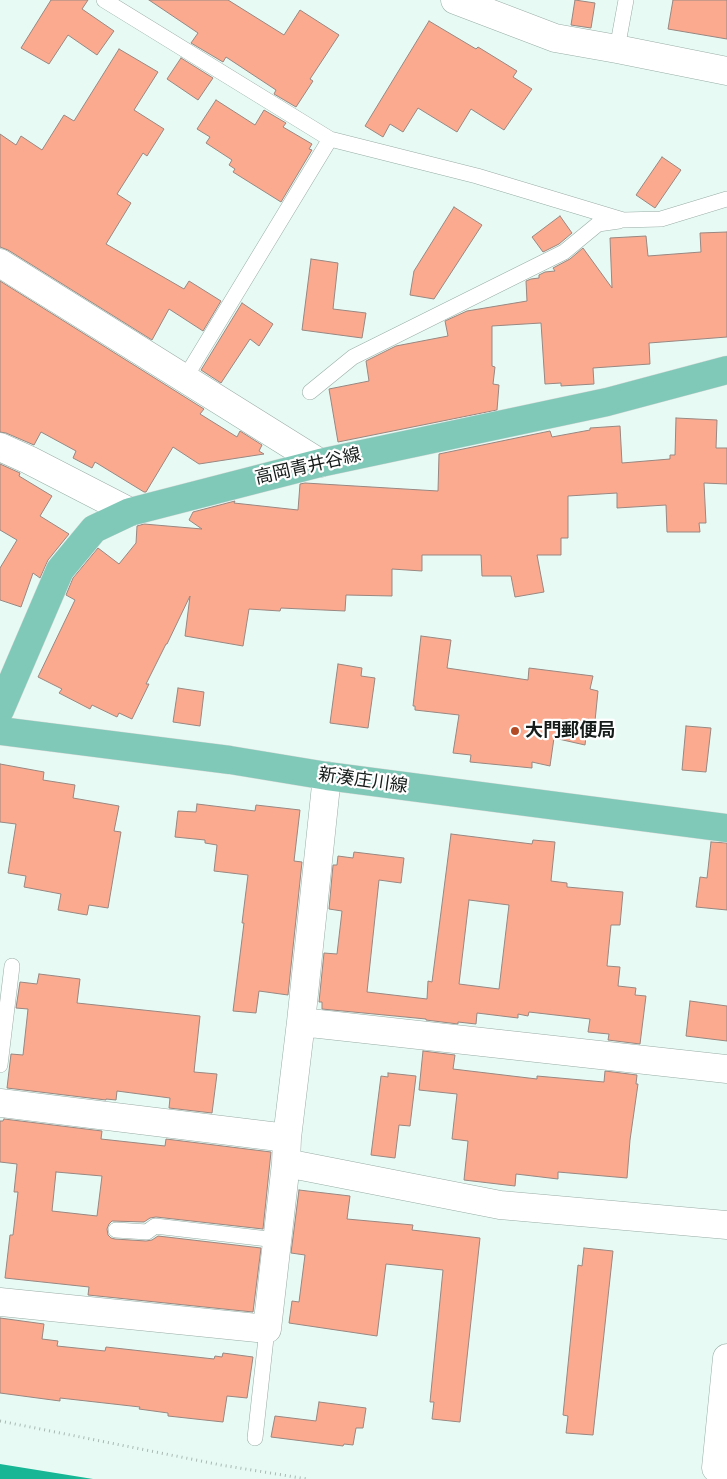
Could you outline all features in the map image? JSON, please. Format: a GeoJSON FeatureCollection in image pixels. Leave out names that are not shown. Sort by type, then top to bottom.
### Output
{"type":"FeatureCollection","features":[{"type":"Feature","properties":{"kind":"main road","name":"高岡青井谷線"},"geometry":{"type":"LineString","coordinates":[[0,710],[60,570],[94,529],[130,512],[320,463],[607,402],[727,370]]}},
{"type":"Feature","properties":{"kind":"main road","name":"新湊庄川線"},"geometry":{"type":"LineString","coordinates":[[0,731],[230,760],[327,776],[727,828]]}},
{"type":"Feature","properties":{"kind":"street"},"geometry":{"type":"LineString","coordinates":[[455,0],[555,38],[727,71]]}},
{"type":"Feature","properties":{"kind":"street"},"geometry":{"type":"LineString","coordinates":[[0,263],[320,463]]}},
{"type":"Feature","properties":{"kind":"street"},"geometry":{"type":"LineString","coordinates":[[0,446],[130,512]]}},
{"type":"Feature","properties":{"kind":"street"},"geometry":{"type":"LineString","coordinates":[[0,1302],[267,1329],[327,776]]}},
{"type":"Feature","properties":{"kind":"street"},"geometry":{"type":"LineString","coordinates":[[301,1022],[727,1069]]}},
{"type":"Feature","properties":{"kind":"street"},"geometry":{"type":"LineString","coordinates":[[0,1104],[286,1151],[500,1204],[727,1225]]}},
{"type":"Feature","properties":{"kind":"street"},"geometry":{"type":"LineString","coordinates":[[727,1358],[716,1468],[727,1470]]}},
{"type":"Feature","properties":{"kind":"lane"},"geometry":{"type":"LineString","coordinates":[[104,0],[330,139],[476,176],[623,220]]}},
{"type":"Feature","properties":{"kind":"lane"},"geometry":{"type":"LineString","coordinates":[[617,49],[626,0]]}},
{"type":"Feature","properties":{"kind":"lane"},"geometry":{"type":"LineString","coordinates":[[185,378],[330,139]]}},
{"type":"Feature","properties":{"kind":"lane"},"geometry":{"type":"LineString","coordinates":[[310,392],[353,357],[564,252],[598,224],[623,220],[661,219],[727,199]]}},
{"type":"Feature","properties":{"kind":"lane"},"geometry":{"type":"LineString","coordinates":[[0,1065],[12,966]]}},
{"type":"Feature","properties":{"kind":"lane"},"geometry":{"type":"LineString","coordinates":[[116,1230],[146,1232],[155,1226],[277,1240]]}},
{"type":"Feature","properties":{"kind":"lane"},"geometry":{"type":"LineString","coordinates":[[255,1438],[267,1329]]}},
{"type":"Feature","properties":{"kind":"path"},"geometry":{"type":"LineString","coordinates":[[0,1421],[221,1465],[307,1479]]}},
{"type":"Feature","properties":{"kind":"shaded area"},"geometry":{"type":"Polygon","coordinates":[[[0,1464],[93,1479],[0,1479],[0,1464]]]}},
{"type":"Feature","properties":{"kind":"building"},"geometry":{"type":"Polygon","coordinates":[[[51,0],[88,0],[82,9],[114,31],[97,55],[68,35],[49,64],[21,48],[51,0]]]}},
{"type":"Feature","properties":{"kind":"building"},"geometry":{"type":"Polygon","coordinates":[[[149,0],[228,0],[284,35],[300,10],[339,35],[310,79],[313,81],[296,107],[274,94],[276,90],[226,57],[223,62],[191,43],[198,33],[149,0]]]}},
{"type":"Feature","properties":{"kind":"building"},"geometry":{"type":"Polygon","coordinates":[[[575,0],[595,3],[591,28],[571,25],[575,0]]]}},
{"type":"Feature","properties":{"kind":"building"},"geometry":{"type":"Polygon","coordinates":[[[673,0],[727,0],[727,39],[668,29],[673,0]]]}},
{"type":"Feature","properties":{"kind":"building"},"geometry":{"type":"Polygon","coordinates":[[[429,21],[476,49],[478,47],[517,71],[513,77],[532,89],[504,130],[471,109],[457,132],[418,108],[403,132],[390,124],[383,137],[365,126],[429,21]]]}},
{"type":"Feature","properties":{"kind":"building"},"geometry":{"type":"Polygon","coordinates":[[[119,49],[158,72],[134,110],[164,129],[147,156],[143,153],[117,194],[131,203],[106,244],[184,289],[189,281],[221,301],[203,331],[169,309],[152,340],[8,250],[0,247],[0,134],[16,145],[21,136],[42,150],[64,115],[74,121],[119,49]]]}},
{"type":"Feature","properties":{"kind":"building"},"geometry":{"type":"Polygon","coordinates":[[[181,58],[213,78],[198,100],[167,79],[181,58]]]}},
{"type":"Feature","properties":{"kind":"building"},"geometry":{"type":"Polygon","coordinates":[[[216,100],[255,125],[264,110],[286,123],[283,127],[312,144],[309,149],[312,150],[281,202],[233,172],[235,169],[229,165],[232,160],[206,143],[210,137],[197,129],[216,100]]]}},
{"type":"Feature","properties":{"kind":"building"},"geometry":{"type":"Polygon","coordinates":[[[662,157],[681,170],[655,208],[636,195],[662,157]]]}},
{"type":"Feature","properties":{"kind":"building"},"geometry":{"type":"Polygon","coordinates":[[[454,207],[482,225],[434,299],[410,295],[414,271],[454,207]]]}},
{"type":"Feature","properties":{"kind":"building"},"geometry":{"type":"Polygon","coordinates":[[[560,216],[572,233],[559,244],[543,252],[532,237],[560,216]]]}},
{"type":"Feature","properties":{"kind":"building"},"geometry":{"type":"Polygon","coordinates":[[[727,232],[727,337],[649,343],[650,364],[593,368],[594,384],[561,386],[561,383],[545,384],[541,323],[492,326],[492,366],[495,367],[493,384],[499,385],[497,410],[338,442],[329,389],[369,381],[366,361],[396,346],[448,336],[445,321],[467,311],[527,301],[526,281],[539,278],[539,275],[545,272],[555,271],[553,268],[570,259],[583,248],[612,288],[610,238],[646,236],[648,256],[701,252],[700,233],[727,232]]]}},
{"type":"Feature","properties":{"kind":"building"},"geometry":{"type":"Polygon","coordinates":[[[311,259],[338,263],[333,309],[366,313],[362,338],[302,330],[311,259]]]}},
{"type":"Feature","properties":{"kind":"building"},"geometry":{"type":"Polygon","coordinates":[[[0,281],[204,409],[200,414],[237,437],[240,431],[262,445],[259,451],[264,454],[199,464],[173,447],[146,492],[144,492],[95,462],[92,468],[73,458],[76,451],[41,432],[34,445],[0,432],[0,281]]]}},
{"type":"Feature","properties":{"kind":"building"},"geometry":{"type":"Polygon","coordinates":[[[242,303],[273,324],[259,346],[250,339],[221,383],[201,370],[242,303]]]}},
{"type":"Feature","properties":{"kind":"building"},"geometry":{"type":"Polygon","coordinates":[[[676,418],[717,420],[716,448],[727,448],[727,484],[704,483],[706,523],[699,523],[700,532],[667,532],[666,505],[617,508],[617,493],[568,496],[568,538],[561,538],[561,555],[537,555],[544,592],[515,597],[511,576],[482,576],[481,555],[422,555],[422,571],[392,569],[392,596],[346,595],[345,611],[281,608],[280,611],[249,609],[243,646],[185,636],[190,596],[146,684],[149,684],[132,719],[119,713],[117,717],[92,705],[90,709],[59,693],[62,689],[38,677],[75,600],[66,595],[73,578],[98,548],[119,564],[136,543],[137,526],[144,524],[202,529],[189,520],[193,512],[235,501],[234,503],[298,510],[300,484],[305,483],[438,491],[439,454],[550,431],[552,437],[590,430],[590,428],[620,426],[622,463],[670,459],[670,455],[675,455],[676,418]]]}},
{"type":"Feature","properties":{"kind":"building"},"geometry":{"type":"Polygon","coordinates":[[[0,464],[20,473],[19,476],[52,496],[40,516],[69,534],[48,560],[40,578],[33,573],[21,607],[0,600],[0,568],[17,540],[0,530],[0,464]]]}},
{"type":"Feature","properties":{"kind":"building"},"geometry":{"type":"Polygon","coordinates":[[[421,636],[451,640],[447,668],[528,680],[529,668],[593,676],[590,689],[598,691],[595,721],[588,719],[585,745],[554,738],[550,766],[532,762],[532,768],[470,762],[471,755],[453,753],[459,715],[415,710],[415,706],[413,706],[421,636]]]}},
{"type":"Feature","properties":{"kind":"building"},"geometry":{"type":"Polygon","coordinates":[[[338,664],[362,668],[361,676],[375,678],[368,728],[330,723],[338,664]]]}},
{"type":"Feature","properties":{"kind":"building"},"geometry":{"type":"Polygon","coordinates":[[[178,688],[204,692],[200,726],[173,722],[178,688]]]}},
{"type":"Feature","properties":{"kind":"building"},"geometry":{"type":"Polygon","coordinates":[[[686,726],[711,728],[706,772],[682,770],[686,726]]]}},
{"type":"Feature","properties":{"kind":"building"},"geometry":{"type":"Polygon","coordinates":[[[0,764],[44,772],[43,780],[75,785],[73,798],[119,806],[114,831],[121,832],[108,908],[89,905],[87,915],[58,910],[61,894],[24,887],[26,876],[8,873],[16,824],[0,822],[0,764]]]}},
{"type":"Feature","properties":{"kind":"building"},"geometry":{"type":"Polygon","coordinates":[[[197,804],[255,811],[256,805],[300,810],[294,861],[302,862],[288,995],[259,991],[256,1013],[233,1011],[248,875],[214,871],[217,845],[205,843],[205,840],[175,837],[178,811],[196,812],[197,804]]]}},
{"type":"Feature","properties":{"kind":"building"},"geometry":{"type":"Polygon","coordinates":[[[451,834],[532,844],[533,840],[555,842],[551,881],[567,883],[567,887],[623,892],[620,925],[611,925],[607,966],[620,967],[618,986],[636,988],[635,995],[646,996],[640,1044],[608,1040],[609,1034],[588,1032],[590,1019],[529,1012],[528,1016],[518,1014],[518,1018],[477,1013],[476,1024],[458,1022],[458,1024],[322,1009],[322,1002],[319,1002],[324,953],[337,954],[342,911],[329,909],[333,865],[337,865],[338,856],[353,858],[354,852],[404,858],[401,883],[379,880],[367,992],[427,999],[428,981],[432,982],[451,834]],[[469,900],[459,984],[499,989],[509,905],[469,900]]]}},
{"type":"Feature","properties":{"kind":"building"},"geometry":{"type":"Polygon","coordinates":[[[711,842],[727,843],[727,910],[696,907],[700,877],[707,878],[711,842]]]}},
{"type":"Feature","properties":{"kind":"building"},"geometry":{"type":"Polygon","coordinates":[[[39,974],[80,979],[77,1003],[200,1016],[194,1072],[217,1074],[212,1113],[169,1108],[170,1098],[117,1091],[116,1100],[106,1100],[7,1088],[11,1054],[23,1055],[28,1009],[16,1008],[20,982],[37,984],[39,974]]]}},
{"type":"Feature","properties":{"kind":"building"},"geometry":{"type":"Polygon","coordinates":[[[690,1001],[727,1006],[727,1041],[686,1036],[690,1001]]]}},
{"type":"Feature","properties":{"kind":"building"},"geometry":{"type":"Polygon","coordinates":[[[423,1051],[455,1055],[453,1069],[537,1079],[537,1076],[604,1082],[605,1071],[637,1075],[636,1084],[638,1084],[627,1178],[558,1172],[558,1179],[516,1174],[515,1186],[464,1180],[468,1141],[452,1139],[457,1094],[419,1090],[423,1051]]]}},
{"type":"Feature","properties":{"kind":"building"},"geometry":{"type":"Polygon","coordinates":[[[388,1073],[416,1076],[410,1126],[399,1125],[395,1158],[371,1155],[381,1076],[388,1077],[388,1073]]]}},
{"type":"Feature","properties":{"kind":"building"},"geometry":{"type":"Polygon","coordinates":[[[4,1119],[102,1131],[101,1139],[165,1146],[166,1139],[271,1152],[263,1229],[156,1217],[144,1222],[112,1221],[107,1229],[108,1235],[115,1239],[146,1241],[158,1236],[261,1248],[253,1312],[88,1295],[89,1287],[5,1278],[18,1192],[14,1192],[17,1164],[0,1162],[0,1121],[4,1119]],[[56,1172],[52,1211],[97,1216],[102,1176],[56,1172]]]}},
{"type":"Feature","properties":{"kind":"building"},"geometry":{"type":"Polygon","coordinates":[[[299,1190],[350,1196],[347,1219],[413,1225],[412,1230],[480,1238],[460,1422],[432,1419],[434,1402],[430,1402],[443,1270],[386,1264],[377,1336],[289,1323],[292,1301],[299,1302],[305,1255],[291,1253],[299,1190]]]}},
{"type":"Feature","properties":{"kind":"building"},"geometry":{"type":"Polygon","coordinates":[[[584,1248],[613,1251],[593,1435],[566,1433],[568,1416],[563,1415],[578,1265],[582,1266],[584,1248]]]}},
{"type":"Feature","properties":{"kind":"building"},"geometry":{"type":"Polygon","coordinates":[[[0,1318],[44,1324],[42,1339],[58,1341],[57,1346],[105,1351],[106,1347],[214,1359],[215,1356],[222,1357],[223,1353],[253,1357],[247,1398],[227,1396],[223,1422],[168,1416],[168,1413],[139,1409],[140,1407],[60,1398],[60,1401],[0,1393],[0,1318]]]}},
{"type":"Feature","properties":{"kind":"building"},"geometry":{"type":"Polygon","coordinates":[[[319,1402],[366,1408],[363,1428],[356,1428],[353,1445],[344,1444],[343,1446],[271,1437],[275,1416],[316,1421],[319,1402]]]}},
{"type":"Feature","properties":{"kind":"place","name":"大門郵便局"},"geometry":{"type":"Point","coordinates":[515,731]}}]}
